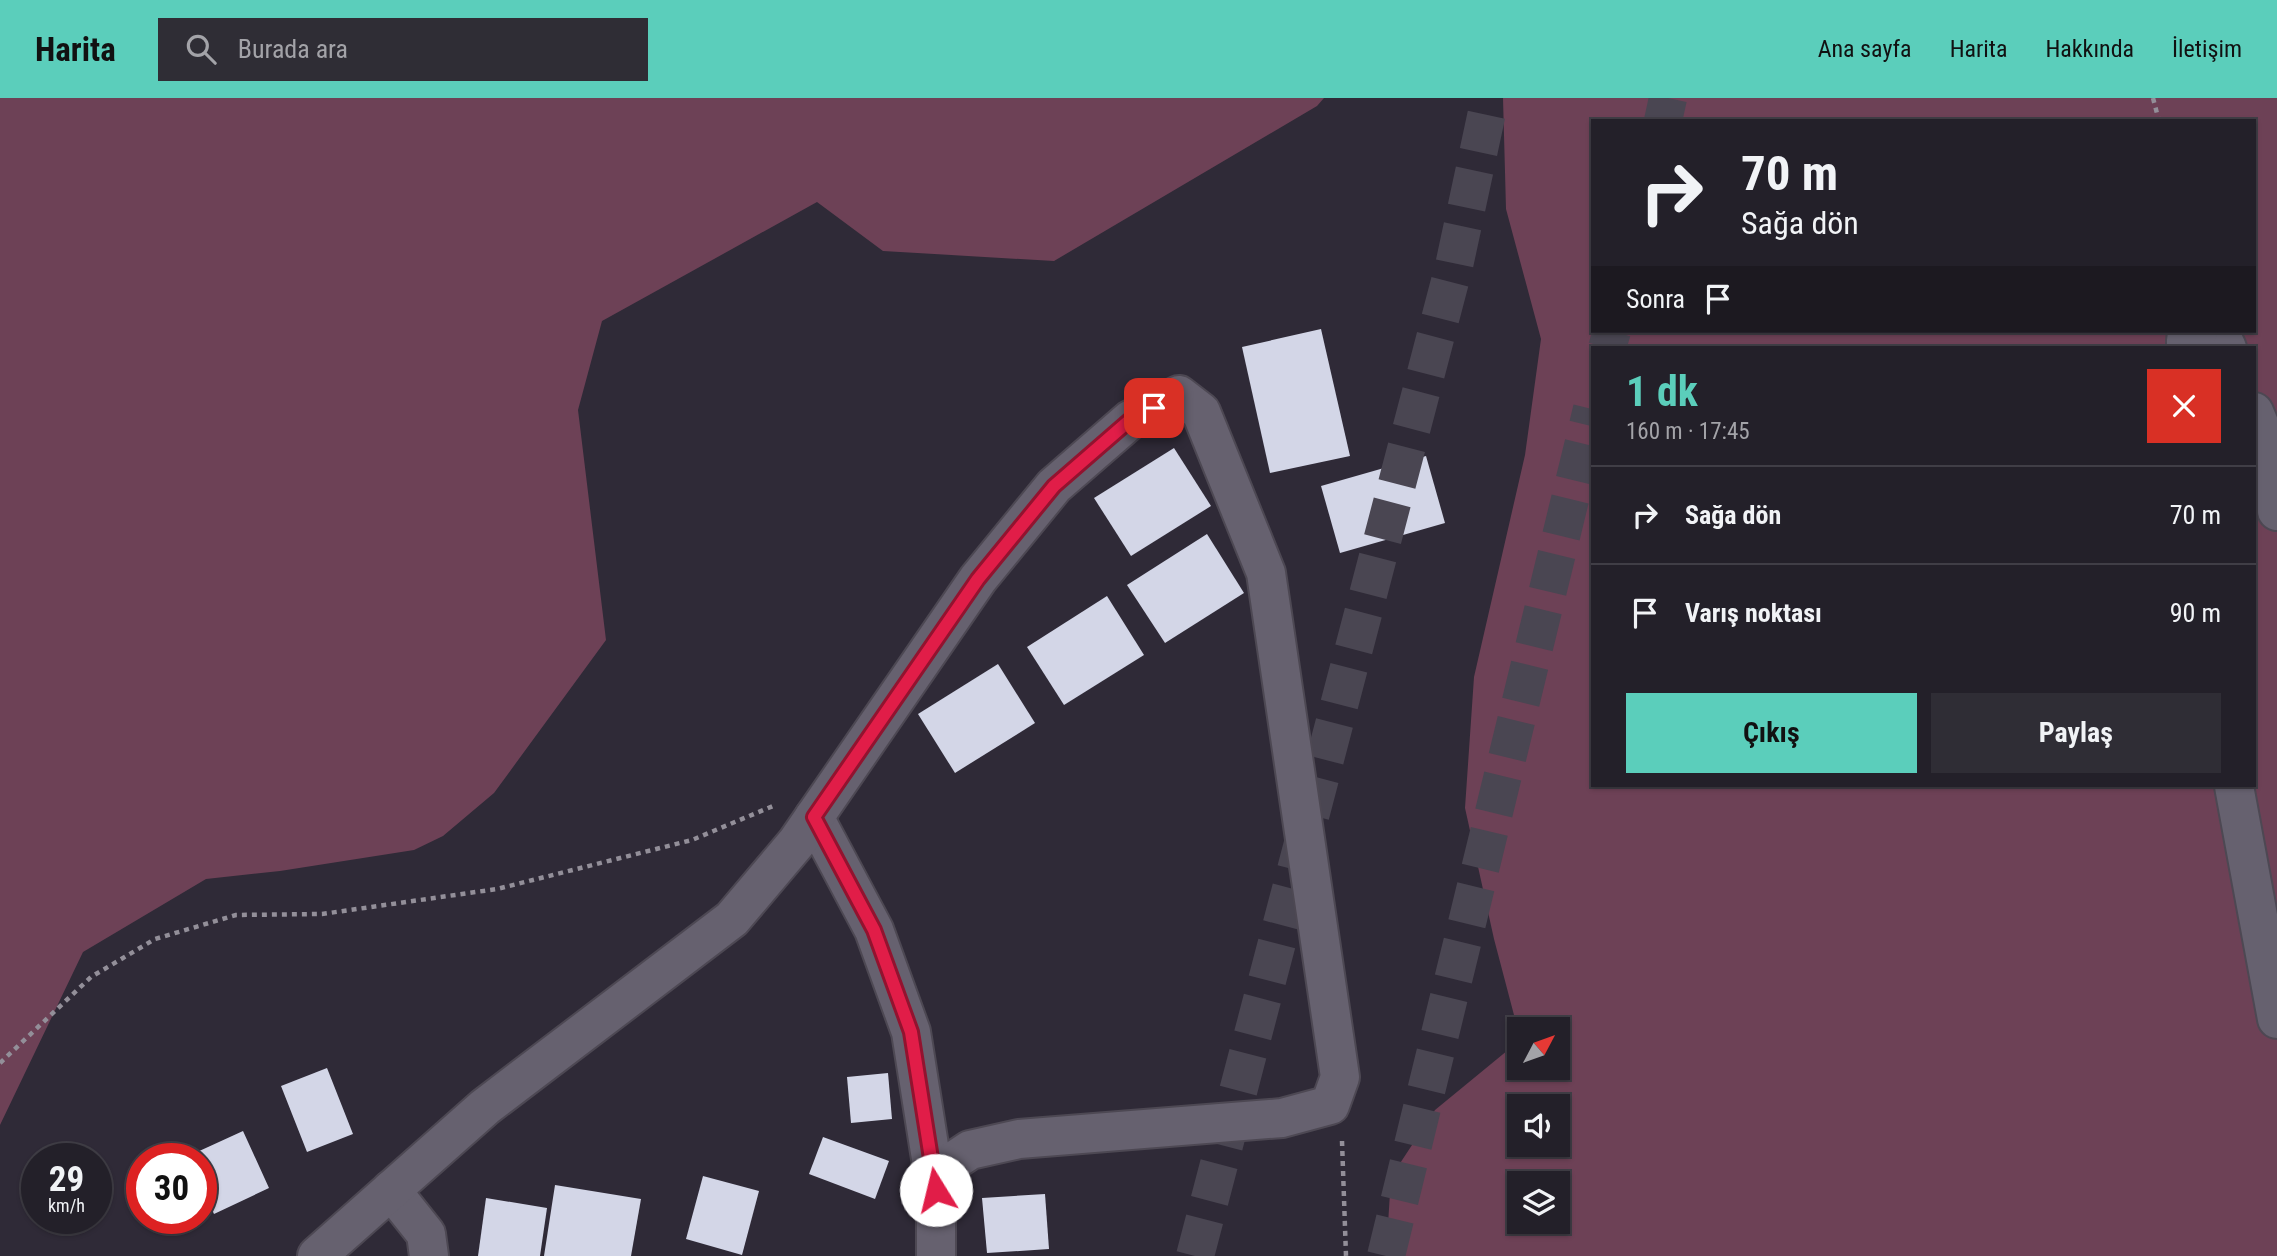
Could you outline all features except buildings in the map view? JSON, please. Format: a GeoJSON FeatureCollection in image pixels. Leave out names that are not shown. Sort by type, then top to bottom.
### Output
{"type":"FeatureCollection","features":[{"type":"Feature","properties":{"kind":"street"},"geometry":{"type":"LineString","coordinates":[[2186,346],[2186,340],[2195,333]]}},
{"type":"Feature","properties":{"kind":"street"},"geometry":{"type":"LineString","coordinates":[[317,1256],[485,1107],[732,919],[797,842],[978,579],[1054,486],[1130,420],[1179,395],[1200,412],[1266,573],[1340,1077],[1330,1105],[1282,1118],[1019,1139],[970,1150],[955,1160],[936,1190]]}},
{"type":"Feature","properties":{"kind":"street"},"geometry":{"type":"LineString","coordinates":[[2256,417],[2266,440],[2277,511]]}},
{"type":"Feature","properties":{"kind":"street"},"geometry":{"type":"LineString","coordinates":[[2234,787],[2277,1019]]}},
{"type":"Feature","properties":{"kind":"street"},"geometry":{"type":"LineString","coordinates":[[814,817],[874,930],[911,1032],[936,1190],[936,1256]]}},
{"type":"Feature","properties":{"kind":"street"},"geometry":{"type":"LineString","coordinates":[[391,1190],[426,1234],[429,1256]]}},
{"type":"Feature","properties":{"kind":"path"},"geometry":{"type":"LineString","coordinates":[[2153,98],[2158,119]]}},
{"type":"Feature","properties":{"kind":"path"},"geometry":{"type":"LineString","coordinates":[[0,1063],[91,978],[155,939],[178,932],[236,915],[322,914],[497,889],[692,840],[786,801],[814,817]]}},
{"type":"Feature","properties":{"kind":"path"},"geometry":{"type":"LineString","coordinates":[[1340,1077],[1346,1256]]}},
{"type":"Feature","properties":{"kind":"shaded area"},"geometry":{"type":"Polygon","coordinates":[[[0,98],[1324,98],[1317,106],[1054,261],[883,251],[817,202],[602,321],[578,410],[606,640],[494,793],[443,836],[414,850],[280,871],[206,879],[83,952],[0,1125],[0,98]]]}},
{"type":"Feature","properties":{"kind":"shaded area"},"geometry":{"type":"Polygon","coordinates":[[[1503,98],[2277,98],[2277,1256],[1386,1256],[1391,1177],[1435,1110],[1507,1051],[1507,1080],[1570,1080],[1570,1017],[1515,1017],[1465,808],[1474,677],[1525,455],[1541,339],[1506,209],[1503,98]]]}},
{"type":"Feature","properties":{"kind":"tunnel"},"geometry":{"type":"LineString","coordinates":[[1195,1256],[1454,266],[1490,98]]}},
{"type":"Feature","properties":{"kind":"tunnel"},"geometry":{"type":"LineString","coordinates":[[1663,119],[1668,98]]}},
{"type":"Feature","properties":{"kind":"tunnel"},"geometry":{"type":"LineString","coordinates":[[1608,346],[1611,333]]}},
{"type":"Feature","properties":{"kind":"tunnel"},"geometry":{"type":"LineString","coordinates":[[1386,1256],[1591,413]]}},
{"type":"Feature","properties":{"kind":"route"},"geometry":{"type":"LineString","coordinates":[[936,1190],[911,1032],[874,930],[814,817],[978,579],[1054,486],[1130,420],[1154,408]]}}]}
